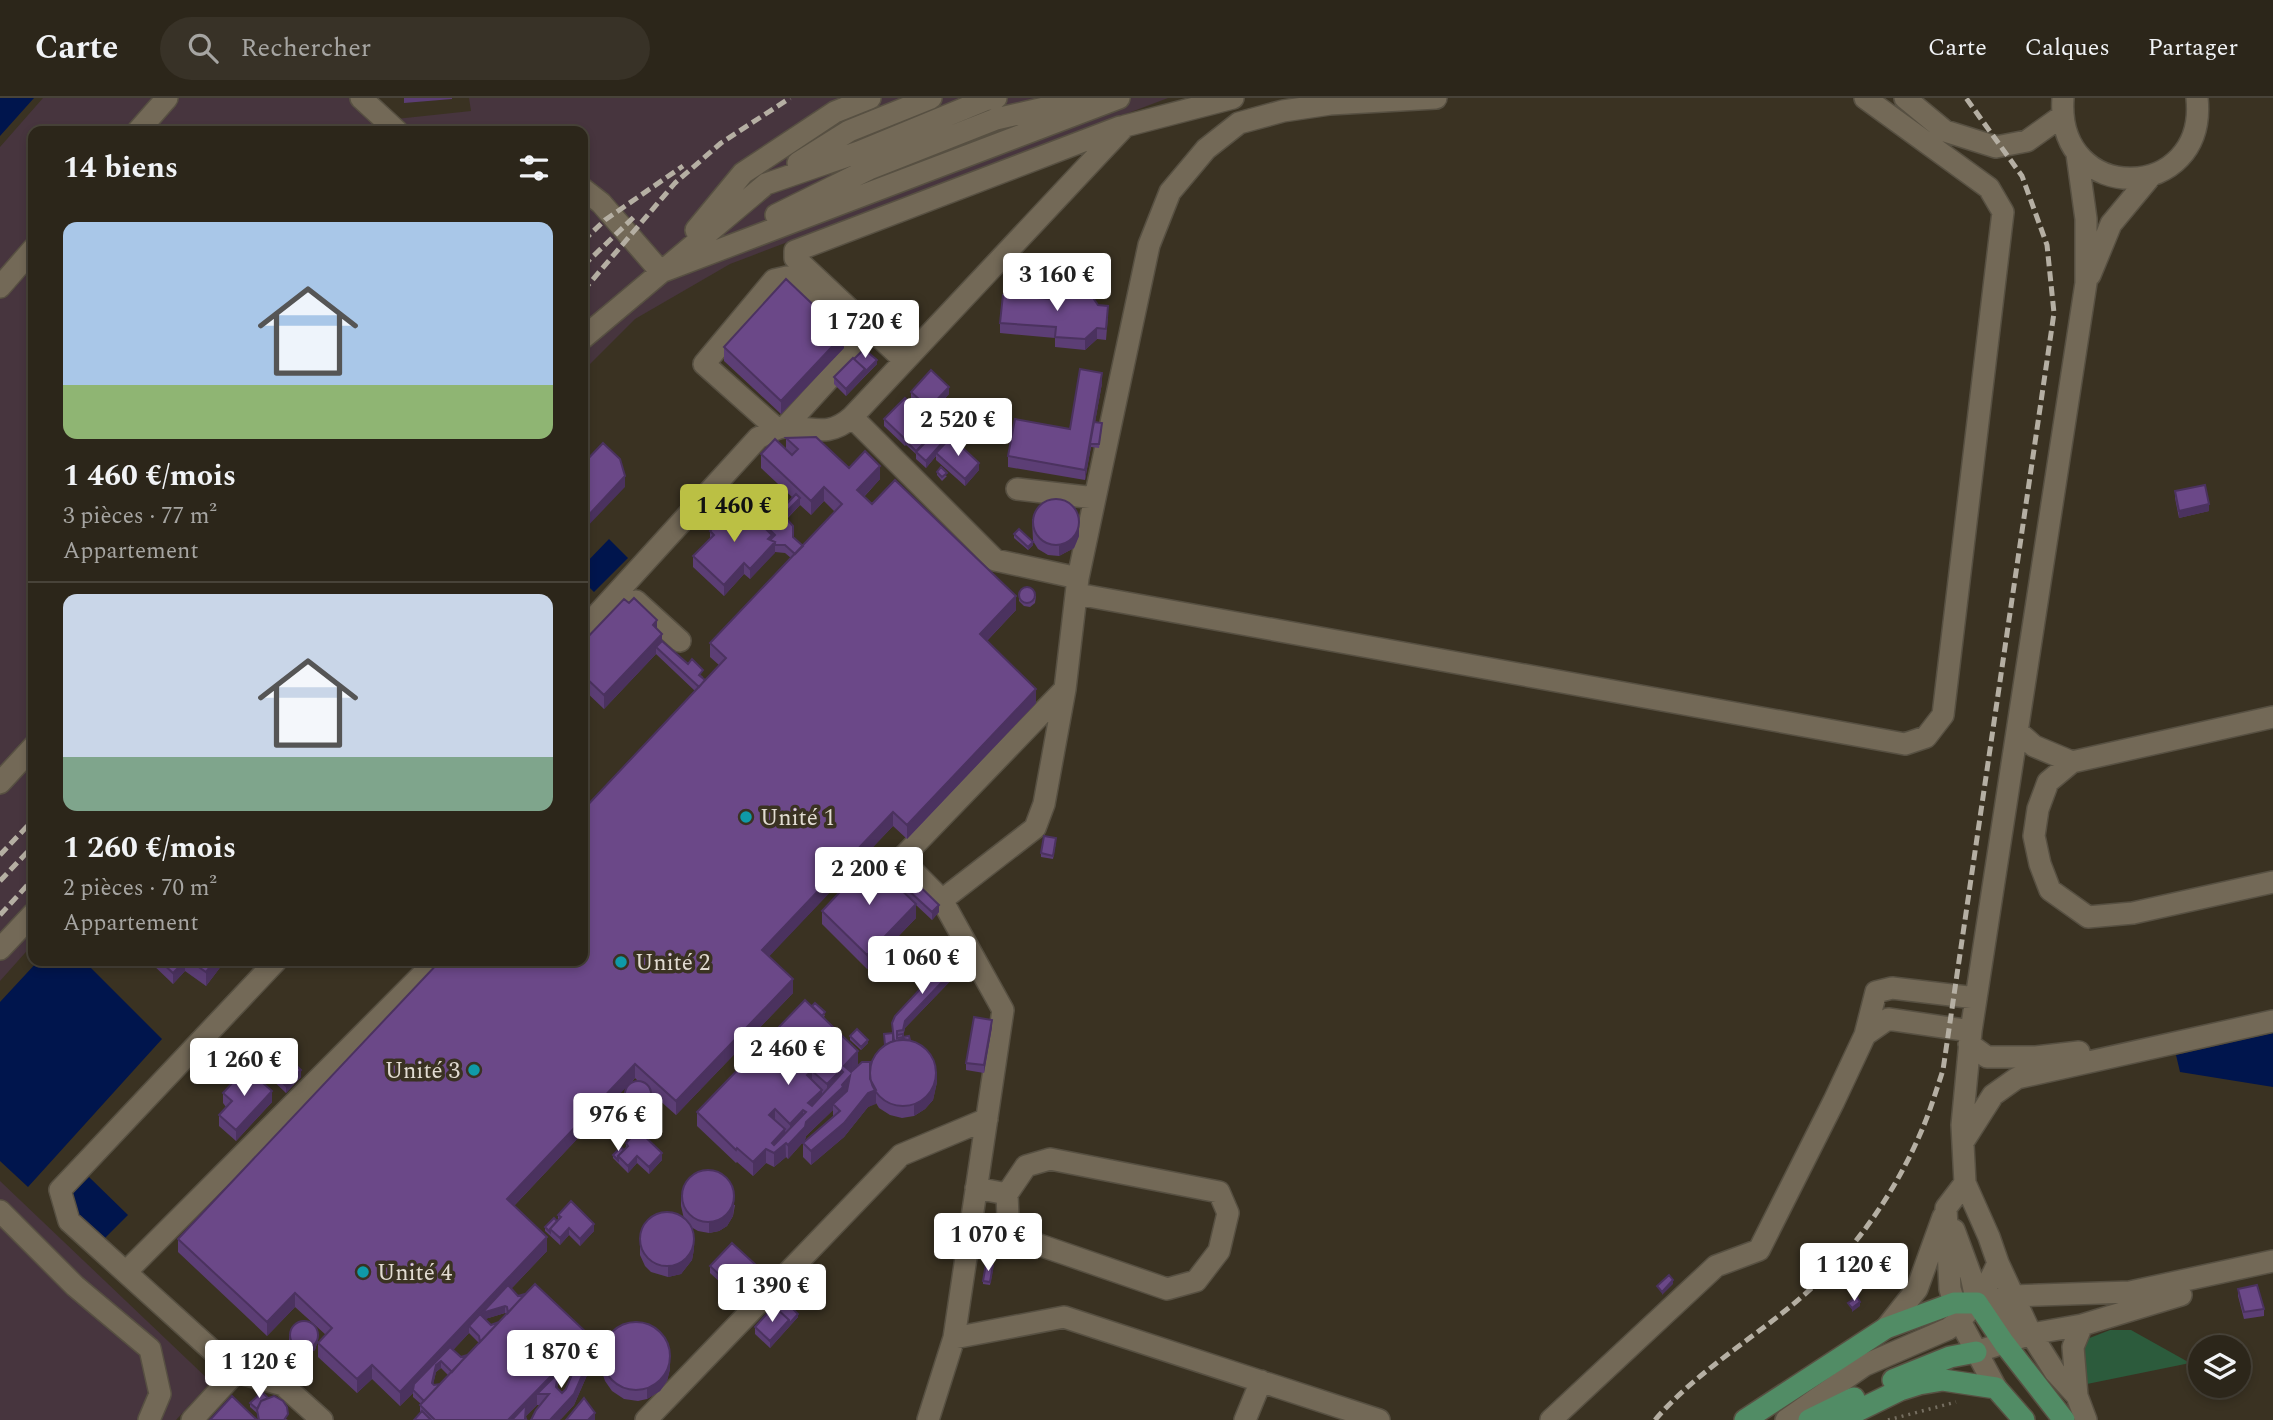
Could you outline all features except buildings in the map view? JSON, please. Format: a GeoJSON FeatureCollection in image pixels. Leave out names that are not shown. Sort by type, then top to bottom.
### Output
{"type":"FeatureCollection","features":[{"type":"Feature","properties":{"kind":"main road"},"geometry":{"type":"LineString","coordinates":[[1745,1420],[1886,1328],[1957,1312],[1977,1303],[2004,1343],[2064,1420]]}},
{"type":"Feature","properties":{"kind":"main road"},"geometry":{"type":"LineString","coordinates":[[1809,1420],[1918,1369],[1950,1357],[1976,1352]]}},
{"type":"Feature","properties":{"kind":"main road"},"geometry":{"type":"LineString","coordinates":[[1839,1420],[1900,1390],[1943,1380],[1996,1388],[2024,1420]]}},
{"type":"Feature","properties":{"kind":"street"},"geometry":{"type":"LineString","coordinates":[[142,126],[167,98]]}},
{"type":"Feature","properties":{"kind":"street"},"geometry":{"type":"LineString","coordinates":[[361,98],[392,126]]}},
{"type":"Feature","properties":{"kind":"street"},"geometry":{"type":"LineString","coordinates":[[661,272],[743,173],[835,113],[870,98]]}},
{"type":"Feature","properties":{"kind":"street"},"geometry":{"type":"LineString","coordinates":[[588,334],[766,184],[849,131],[931,98]]}},
{"type":"Feature","properties":{"kind":"street"},"geometry":{"type":"LineString","coordinates":[[766,184],[859,152],[985,100],[996,98]]}},
{"type":"Feature","properties":{"kind":"street"},"geometry":{"type":"LineString","coordinates":[[661,272],[869,169],[996,120],[1089,98]]}},
{"type":"Feature","properties":{"kind":"street"},"geometry":{"type":"LineString","coordinates":[[661,272],[1119,98]]}},
{"type":"Feature","properties":{"kind":"street"},"geometry":{"type":"LineString","coordinates":[[904,360],[794,258],[795,251],[1125,126],[1233,98]]}},
{"type":"Feature","properties":{"kind":"street"},"geometry":{"type":"LineString","coordinates":[[942,900],[1035,828],[1044,804],[1065,689],[1077,586],[1149,245],[1170,192],[1206,149],[1239,124],[1283,111],[1330,104],[1436,98]]}},
{"type":"Feature","properties":{"kind":"street"},"geometry":{"type":"LineString","coordinates":[[852,417],[995,560],[1077,586],[1905,744],[1926,737],[1943,715],[2003,212],[1990,188],[1865,98]]}},
{"type":"Feature","properties":{"kind":"street"},"geometry":{"type":"LineString","coordinates":[[1905,98],[1945,131],[1996,147],[2027,141],[2062,107]]}},
{"type":"Feature","properties":{"kind":"street"},"geometry":{"type":"LineString","coordinates":[[2197,98],[2198,121]]}},
{"type":"Feature","properties":{"kind":"street"},"geometry":{"type":"LineString","coordinates":[[2062,107],[2066,136],[2077,154],[2091,167],[2109,176],[2129,179],[2150,177],[2167,169],[2182,156],[2209,98]]}},
{"type":"Feature","properties":{"kind":"street"},"geometry":{"type":"LineString","coordinates":[[588,624],[758,438],[781,428],[858,347],[787,277],[774,280],[704,364],[781,428],[815,431],[841,427],[1125,126]]}},
{"type":"Feature","properties":{"kind":"street"},"geometry":{"type":"LineString","coordinates":[[2077,154],[2086,219],[2086,283],[1970,1037],[1962,1125],[1965,1183],[1989,1237],[1997,1264],[2031,1334],[2055,1372],[2077,1396]]}},
{"type":"Feature","properties":{"kind":"street"},"geometry":{"type":"LineString","coordinates":[[2086,283],[2111,225],[2150,177]]}},
{"type":"Feature","properties":{"kind":"street"},"geometry":{"type":"LineString","coordinates":[[588,193],[601,202],[661,272]]}},
{"type":"Feature","properties":{"kind":"street"},"geometry":{"type":"LineString","coordinates":[[0,286],[28,255]]}},
{"type":"Feature","properties":{"kind":"street"},"geometry":{"type":"LineString","coordinates":[[1017,489],[1095,499]]}},
{"type":"Feature","properties":{"kind":"street"},"geometry":{"type":"LineString","coordinates":[[621,588],[680,641]]}},
{"type":"Feature","properties":{"kind":"street"},"geometry":{"type":"LineString","coordinates":[[928,1420],[954,1338],[1003,1010],[942,900],[901,859],[1065,689]]}},
{"type":"Feature","properties":{"kind":"street"},"geometry":{"type":"LineString","coordinates":[[2273,717],[2071,762],[2048,782],[2038,808],[2034,836],[2039,864],[2050,890],[2088,917],[2133,913],[2273,882]]}},
{"type":"Feature","properties":{"kind":"street"},"geometry":{"type":"LineString","coordinates":[[2018,732],[2034,746],[2071,762]]}},
{"type":"Feature","properties":{"kind":"street"},"geometry":{"type":"LineString","coordinates":[[0,783],[28,752]]}},
{"type":"Feature","properties":{"kind":"street"},"geometry":{"type":"LineString","coordinates":[[0,949],[28,919]]}},
{"type":"Feature","properties":{"kind":"street"},"geometry":{"type":"LineString","coordinates":[[271,966],[60,1190],[69,1221],[236,1372],[283,1385],[322,1420]]}},
{"type":"Feature","properties":{"kind":"street"},"geometry":{"type":"LineString","coordinates":[[126,1272],[431,966]]}},
{"type":"Feature","properties":{"kind":"street"},"geometry":{"type":"LineString","coordinates":[[1551,1420],[1716,1266],[1759,1250],[1865,1035],[1877,992],[1892,988],[1976,998]]}},
{"type":"Feature","properties":{"kind":"street"},"geometry":{"type":"LineString","coordinates":[[1865,1035],[1888,1019],[1970,1037],[1987,1056],[2036,1057],[2095,1051],[2273,1012]]}},
{"type":"Feature","properties":{"kind":"street"},"geometry":{"type":"LineString","coordinates":[[1963,1143],[1993,1095],[2017,1078],[2273,1021]]}},
{"type":"Feature","properties":{"kind":"street"},"geometry":{"type":"LineString","coordinates":[[646,1420],[901,1155],[987,1119]]}},
{"type":"Feature","properties":{"kind":"street"},"geometry":{"type":"LineString","coordinates":[[1050,1159],[1219,1192],[1227,1213],[1219,1251],[1196,1281],[1167,1289],[1025,1240],[1008,1218],[1007,1194],[1026,1166],[1050,1159]]}},
{"type":"Feature","properties":{"kind":"street"},"geometry":{"type":"LineString","coordinates":[[1886,1328],[1917,1289],[1946,1208],[1965,1183]]}},
{"type":"Feature","properties":{"kind":"street"},"geometry":{"type":"LineString","coordinates":[[976,1188],[1007,1194]]}},
{"type":"Feature","properties":{"kind":"street"},"geometry":{"type":"LineString","coordinates":[[1946,1208],[1971,1276],[1977,1303],[2031,1334]]}},
{"type":"Feature","properties":{"kind":"street"},"geometry":{"type":"LineString","coordinates":[[1946,1208],[1951,1289],[1957,1312],[1996,1388]]}},
{"type":"Feature","properties":{"kind":"street"},"geometry":{"type":"LineString","coordinates":[[0,1211],[75,1286],[150,1349],[160,1394],[149,1420]]}},
{"type":"Feature","properties":{"kind":"street"},"geometry":{"type":"LineString","coordinates":[[1977,1303],[2012,1296],[2130,1292],[2273,1261]]}},
{"type":"Feature","properties":{"kind":"street"},"geometry":{"type":"LineString","coordinates":[[1977,1303],[1997,1264]]}},
{"type":"Feature","properties":{"kind":"street"},"geometry":{"type":"LineString","coordinates":[[1976,1352],[2031,1334],[2082,1325],[2163,1299],[2273,1273]]}},
{"type":"Feature","properties":{"kind":"street"},"geometry":{"type":"LineString","coordinates":[[1786,1420],[1865,1365],[1948,1329],[1957,1312]]}},
{"type":"Feature","properties":{"kind":"street"},"geometry":{"type":"LineString","coordinates":[[954,1338],[1064,1317],[1379,1420]]}},
{"type":"Feature","properties":{"kind":"street"},"geometry":{"type":"LineString","coordinates":[[2082,1325],[2073,1348],[2077,1396],[2086,1420]]}},
{"type":"Feature","properties":{"kind":"street"},"geometry":{"type":"LineString","coordinates":[[1996,1388],[2004,1343]]}},
{"type":"Feature","properties":{"kind":"street"},"geometry":{"type":"LineString","coordinates":[[192,1420],[236,1372]]}},
{"type":"Feature","properties":{"kind":"street"},"geometry":{"type":"LineString","coordinates":[[1245,1420],[1261,1381]]}},
{"type":"Feature","properties":{"kind":"path"},"geometry":{"type":"LineString","coordinates":[[1888,1420],[1961,1401]]}},
{"type":"Feature","properties":{"kind":"shaded area"},"geometry":{"type":"Polygon","coordinates":[[[0,98],[34,98],[0,136],[0,98]]]}},
{"type":"Feature","properties":{"kind":"shaded area"},"geometry":{"type":"Polygon","coordinates":[[[43,98],[376,98],[396,119],[471,111],[469,98],[1168,98],[730,264],[635,319],[588,366],[588,126],[28,126],[28,950],[0,981],[0,147],[43,98]]]}},
{"type":"Feature","properties":{"kind":"shaded area"},"geometry":{"type":"Polygon","coordinates":[[[609,539],[628,558],[594,592],[588,586],[588,561],[609,539]]]}},
{"type":"Feature","properties":{"kind":"shaded area"},"geometry":{"type":"Polygon","coordinates":[[[33,966],[89,966],[162,1039],[28,1187],[0,1161],[0,1002],[33,966]]]}},
{"type":"Feature","properties":{"kind":"shaded area"},"geometry":{"type":"Polygon","coordinates":[[[2273,1033],[2273,1087],[2180,1072],[2176,1055],[2273,1033]]]}},
{"type":"Feature","properties":{"kind":"shaded area"},"geometry":{"type":"Polygon","coordinates":[[[89,1177],[128,1215],[104,1239],[74,1211],[72,1194],[89,1177]]]}},
{"type":"Feature","properties":{"kind":"shaded area"},"geometry":{"type":"Polygon","coordinates":[[[0,1181],[211,1382],[176,1420],[0,1420],[0,1181]]]}},
{"type":"Feature","properties":{"kind":"green space"},"geometry":{"type":"Polygon","coordinates":[[[2110,1330],[2131,1330],[2188,1363],[2087,1384],[2078,1367],[2087,1339],[2110,1330]]]}},
{"type":"Feature","properties":{"kind":"railway"},"geometry":{"type":"LineString","coordinates":[[588,285],[675,183],[721,143],[790,98]]}},
{"type":"Feature","properties":{"kind":"railway"},"geometry":{"type":"LineString","coordinates":[[1655,1420],[1713,1366],[1797,1301],[1850,1248],[1879,1210],[1904,1168],[1924,1125],[1943,1070],[2054,313],[2047,245],[2022,176],[1966,98]]}},
{"type":"Feature","properties":{"kind":"railway"},"geometry":{"type":"LineString","coordinates":[[588,236],[605,220],[683,166]]}},
{"type":"Feature","properties":{"kind":"railway"},"geometry":{"type":"LineString","coordinates":[[588,261],[637,214]]}},
{"type":"Feature","properties":{"kind":"railway"},"geometry":{"type":"LineString","coordinates":[[0,855],[28,825]]}},
{"type":"Feature","properties":{"kind":"railway"},"geometry":{"type":"LineString","coordinates":[[0,881],[28,851]]}},
{"type":"Feature","properties":{"kind":"railway"},"geometry":{"type":"LineString","coordinates":[[0,915],[28,884]]}},
{"type":"Feature","properties":{"kind":"place","name":"Unité 1"},"geometry":{"type":"Point","coordinates":[746,817]}},
{"type":"Feature","properties":{"kind":"place","name":"Unité 2"},"geometry":{"type":"Point","coordinates":[621,962]}},
{"type":"Feature","properties":{"kind":"place","name":"Unité 3"},"geometry":{"type":"Point","coordinates":[474,1070]}},
{"type":"Feature","properties":{"kind":"place","name":"Unité 4"},"geometry":{"type":"Point","coordinates":[363,1272]}}]}
